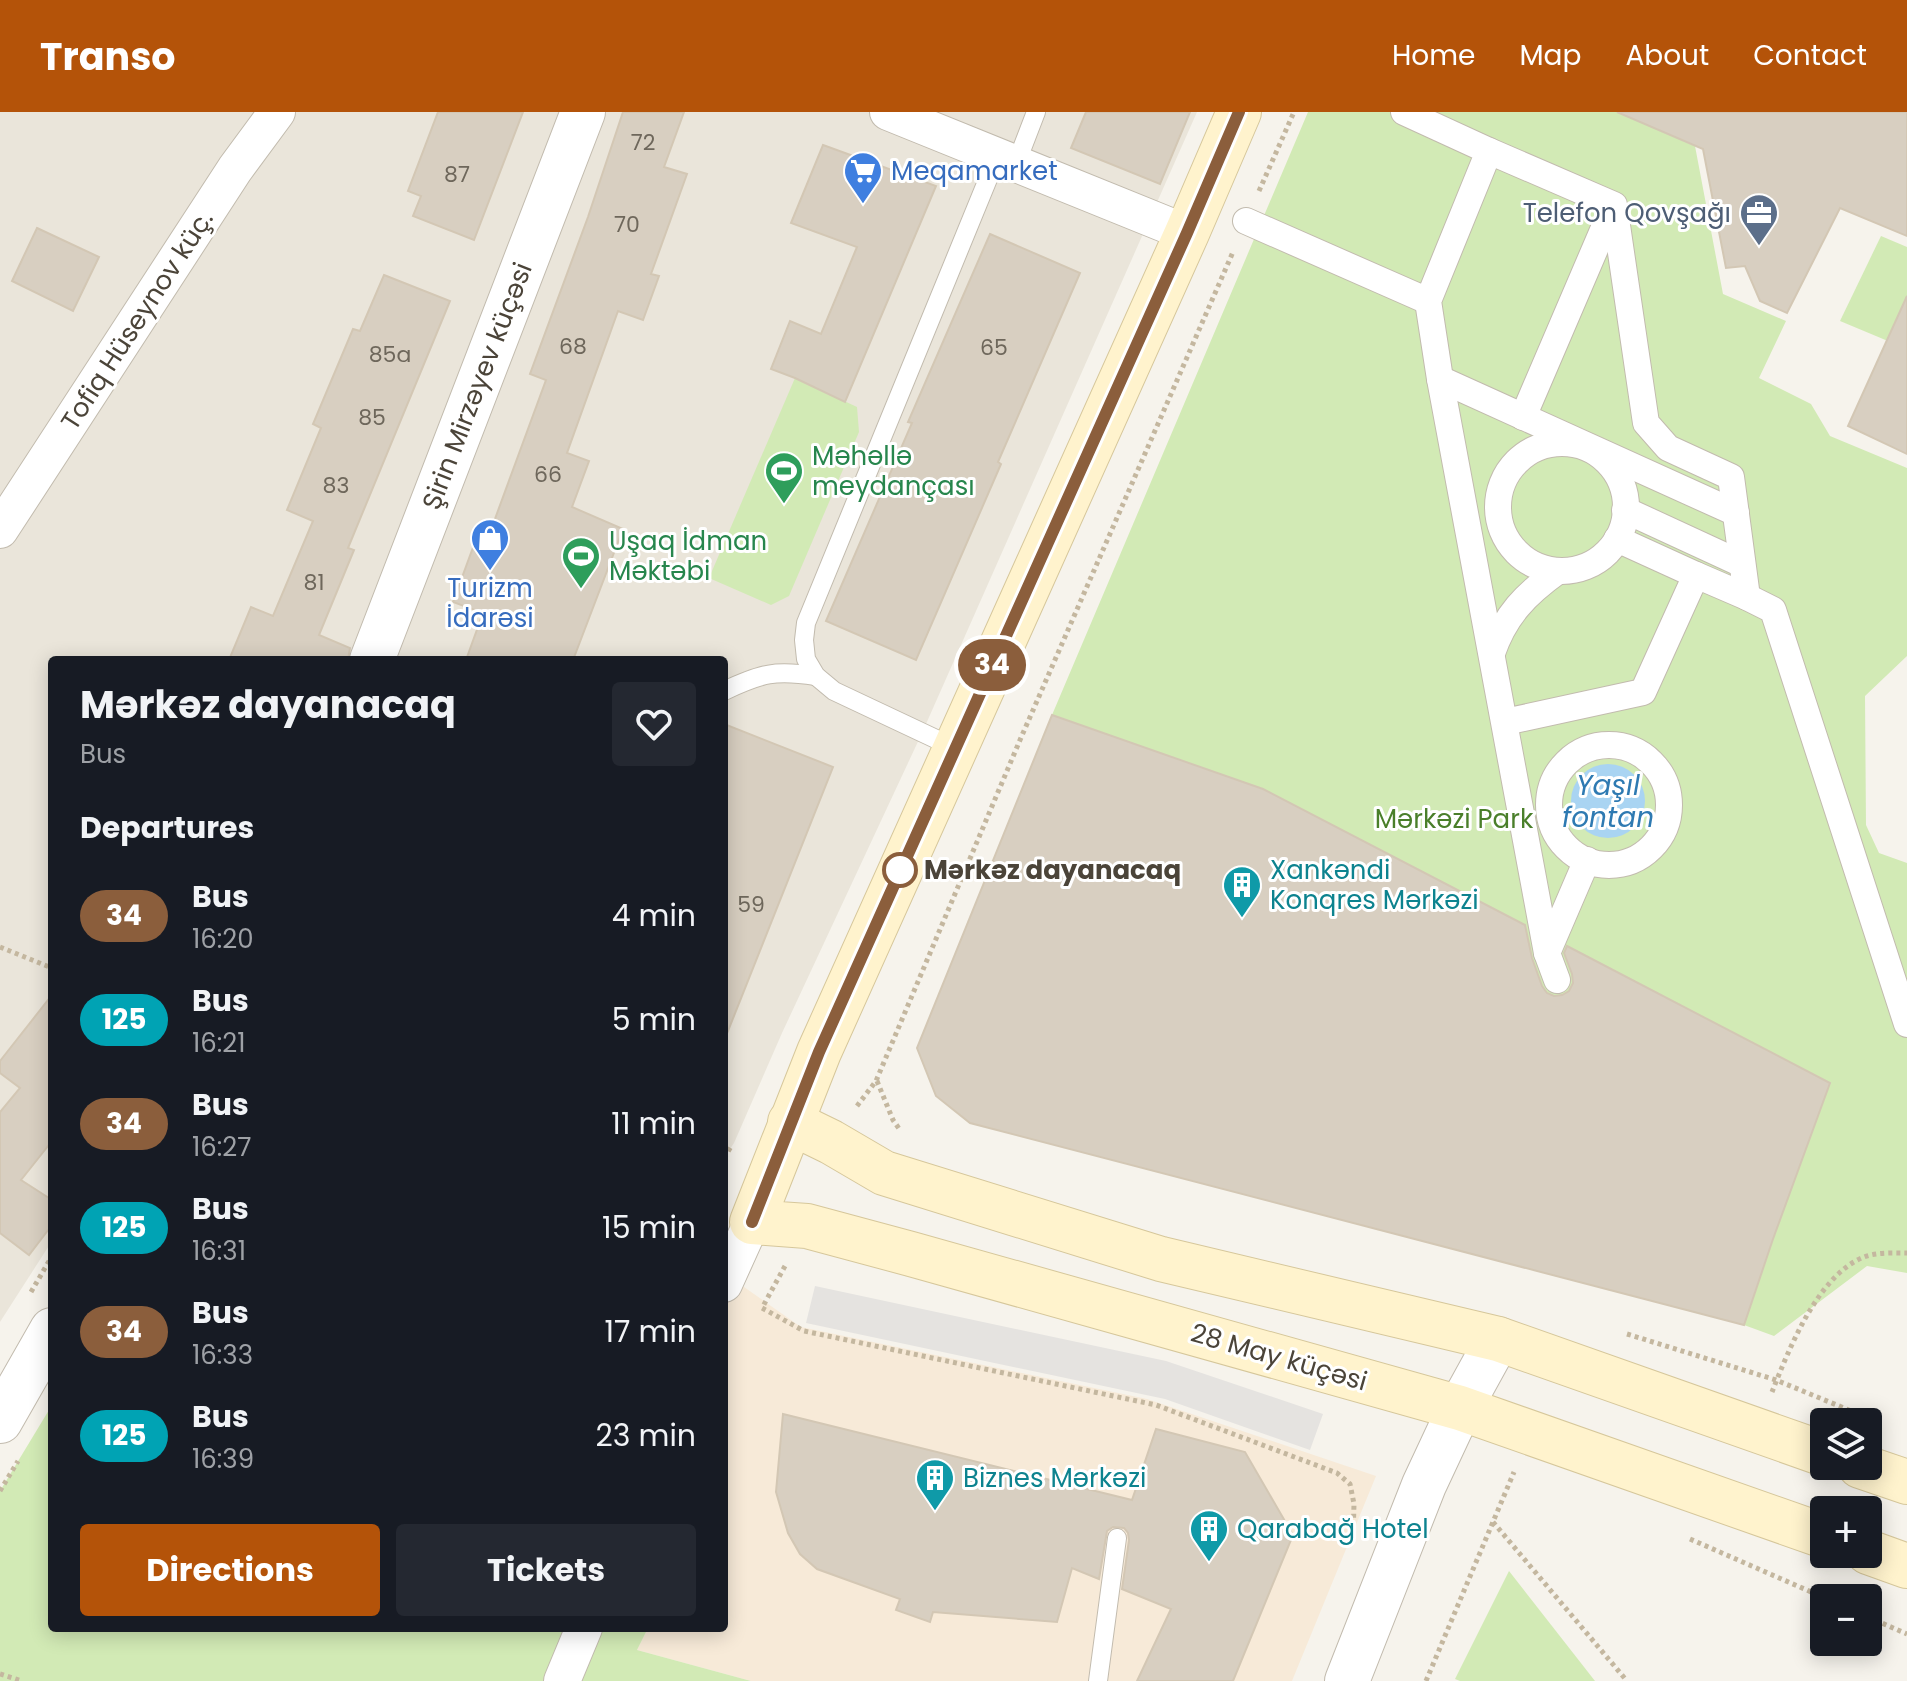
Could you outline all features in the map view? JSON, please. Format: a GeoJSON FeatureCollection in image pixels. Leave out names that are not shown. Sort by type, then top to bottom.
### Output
{"type":"FeatureCollection","features":[{"type":"Feature","properties":{"kind":"main road"},"geometry":{"type":"LineString","coordinates":[[738,1221],[790,1122],[1239,112]]}},
{"type":"Feature","properties":{"kind":"main road"},"geometry":{"type":"LineString","coordinates":[[790,1122],[884,1173],[1147,1255],[1498,1339],[1810,1449]]}},
{"type":"Feature","properties":{"kind":"main road","name":"28 May küçəsi"},"geometry":{"type":"LineString","coordinates":[[738,1221],[807,1226],[1460,1408],[1810,1531]]}},
{"type":"Feature","properties":{"kind":"main road"},"geometry":{"type":"LineString","coordinates":[[1882,1473],[1907,1482]]}},
{"type":"Feature","properties":{"kind":"main road"},"geometry":{"type":"LineString","coordinates":[[1882,1557],[1907,1566]]}},
{"type":"Feature","properties":{"kind":"street","name":"Tofiq Hüseynov küç."},"geometry":{"type":"LineString","coordinates":[[0,530],[235,169],[277,112]]}},
{"type":"Feature","properties":{"kind":"street","name":"Şirin Mirzəyev küçəsi"},"geometry":{"type":"LineString","coordinates":[[374,656],[583,112]]}},
{"type":"Feature","properties":{"kind":"street"},"geometry":{"type":"LineString","coordinates":[[888,112],[1187,233]]}},
{"type":"Feature","properties":{"kind":"street"},"geometry":{"type":"LineString","coordinates":[[1404,112],[1614,205]]}},
{"type":"Feature","properties":{"kind":"street"},"geometry":{"type":"LineString","coordinates":[[1489,151],[1428,301],[1547,953],[1557,980]]}},
{"type":"Feature","properties":{"kind":"street"},"geometry":{"type":"LineString","coordinates":[[1523,417],[1614,205]]}},
{"type":"Feature","properties":{"kind":"street"},"geometry":{"type":"LineString","coordinates":[[1614,205],[1646,423],[1668,448],[1731,477],[1747,597]]}},
{"type":"Feature","properties":{"kind":"street"},"geometry":{"type":"LineString","coordinates":[[1246,221],[1428,301]]}},
{"type":"Feature","properties":{"kind":"street"},"geometry":{"type":"LineString","coordinates":[[1440,379],[1736,513]]}},
{"type":"Feature","properties":{"kind":"street"},"geometry":{"type":"LineString","coordinates":[[1569,443],[1591,447],[1608,462],[1620,480],[1627,502],[1625,510],[1624,524],[1617,539],[1599,559],[1579,569],[1558,571],[1539,567],[1521,557],[1507,542],[1500,523],[1498,503],[1502,483],[1512,466],[1528,452],[1547,444],[1569,443]]}},
{"type":"Feature","properties":{"kind":"street"},"geometry":{"type":"LineString","coordinates":[[1625,510],[1742,564]]}},
{"type":"Feature","properties":{"kind":"street"},"geometry":{"type":"LineString","coordinates":[[1617,539],[1773,610],[1907,1024]]}},
{"type":"Feature","properties":{"kind":"street"},"geometry":{"type":"LineString","coordinates":[[1492,653],[1510,615],[1527,595],[1558,571]]}},
{"type":"Feature","properties":{"kind":"street"},"geometry":{"type":"LineString","coordinates":[[1505,722],[1643,692],[1696,575]]}},
{"type":"Feature","properties":{"kind":"street"},"geometry":{"type":"LineString","coordinates":[[1602,745],[1620,746],[1638,752],[1652,762],[1662,777],[1668,795],[1669,813],[1655,845],[1641,856],[1624,863],[1607,865],[1574,853],[1561,840],[1549,808],[1551,790],[1558,774],[1570,760],[1585,750],[1602,745]]}},
{"type":"Feature","properties":{"kind":"street"},"geometry":{"type":"LineString","coordinates":[[1513,769],[1558,774]]}},
{"type":"Feature","properties":{"kind":"street"},"geometry":{"type":"LineString","coordinates":[[1547,953],[1587,860]]}},
{"type":"Feature","properties":{"kind":"street"},"geometry":{"type":"LineString","coordinates":[[728,1266],[738,1221]]}},
{"type":"Feature","properties":{"kind":"street"},"geometry":{"type":"LineString","coordinates":[[0,1421],[48,1337]]}},
{"type":"Feature","properties":{"kind":"street"},"geometry":{"type":"LineString","coordinates":[[1347,1681],[1424,1485],[1460,1408],[1498,1339]]}},
{"type":"Feature","properties":{"kind":"street"},"geometry":{"type":"LineString","coordinates":[[562,1681],[582,1632]]}},
{"type":"Feature","properties":{"kind":"lane"},"geometry":{"type":"LineString","coordinates":[[955,748],[834,691],[816,676],[806,659],[806,623],[1006,160],[1036,112]]}},
{"type":"Feature","properties":{"kind":"lane"},"geometry":{"type":"LineString","coordinates":[[728,689],[756,676],[788,672],[816,676]]}},
{"type":"Feature","properties":{"kind":"lane"},"geometry":{"type":"LineString","coordinates":[[1098,1681],[1117,1538]]}},
{"type":"Feature","properties":{"kind":"path"},"geometry":{"type":"LineString","coordinates":[[876,1081],[1020,740],[1294,112]]}},
{"type":"Feature","properties":{"kind":"path"},"geometry":{"type":"LineString","coordinates":[[0,947],[48,966]]}},
{"type":"Feature","properties":{"kind":"path"},"geometry":{"type":"LineString","coordinates":[[1787,1355],[1818,1295],[1842,1271],[1864,1257],[1907,1253]]}},
{"type":"Feature","properties":{"kind":"path"},"geometry":{"type":"LineString","coordinates":[[762,1308],[804,1331],[1156,1405],[1337,1473],[1350,1484],[1354,1504],[1353,1543]]}},
{"type":"Feature","properties":{"kind":"path"},"geometry":{"type":"LineString","coordinates":[[1614,1330],[1776,1380],[1844,1408]]}},
{"type":"Feature","properties":{"kind":"path"},"geometry":{"type":"LineString","coordinates":[[1426,1681],[1531,1432]]}},
{"type":"Feature","properties":{"kind":"path"},"geometry":{"type":"LineString","coordinates":[[1493,1522],[1627,1681]]}},
{"type":"Feature","properties":{"kind":"path"},"geometry":{"type":"LineString","coordinates":[[1882,1623],[1907,1634]]}},
{"type":"Feature","properties":{"kind":"path"},"geometry":{"type":"LineString","coordinates":[[0,1674],[22,1681]]}},
{"type":"Feature","properties":{"kind":"shaded area"},"geometry":{"type":"Polygon","coordinates":[[[0,112],[1197,112],[922,733],[728,1152],[728,656],[48,656],[48,1247],[0,1322],[0,112]]]}},
{"type":"Feature","properties":{"kind":"shaded area"},"geometry":{"type":"Polygon","coordinates":[[[728,1276],[801,1327],[1147,1399],[1376,1476],[1292,1681],[751,1681],[637,1650],[646,1632],[728,1632],[728,1276]]]}},
{"type":"Feature","properties":{"kind":"shaded area"},"geometry":{"type":"Polygon","coordinates":[[[815,1286],[1166,1361],[1323,1414],[1310,1450],[1165,1399],[806,1323],[815,1286]]]}},
{"type":"Feature","properties":{"kind":"green space","name":"Mərkəzi Park"},"geometry":{"type":"Polygon","coordinates":[[[1308,112],[1617,112],[1695,146],[1723,294],[1786,321],[1759,378],[1811,404],[1830,436],[1907,468],[1907,656],[1865,696],[1866,825],[1879,853],[1907,863],[1907,1273],[1867,1266],[1774,1336],[1583,1272],[970,1123],[936,1096],[917,1048],[1052,715],[1308,112]]]}},
{"type":"Feature","properties":{"kind":"green space"},"geometry":{"type":"Polygon","coordinates":[[[1881,236],[1907,247],[1907,349],[1840,321],[1881,236]]]}},
{"type":"Feature","properties":{"kind":"green space","name":"Məhəllə meydançası"},"geometry":{"type":"Polygon","coordinates":[[[795,378],[857,407],[859,432],[789,596],[771,605],[709,578],[795,378]]]}},
{"type":"Feature","properties":{"kind":"green space"},"geometry":{"type":"Polygon","coordinates":[[[48,1412],[48,1632],[646,1632],[637,1650],[751,1681],[0,1681],[0,1491],[48,1412]]]}},
{"type":"Feature","properties":{"kind":"green space"},"geometry":{"type":"Polygon","coordinates":[[[1509,1571],[1595,1681],[1455,1679],[1509,1571]]]}},
{"type":"Feature","properties":{"kind":"water","name":"Yaşıl fontan"},"geometry":{"type":"Polygon","coordinates":[[[1601,764],[1615,764],[1629,770],[1639,780],[1645,801],[1639,822],[1629,832],[1615,838],[1601,838],[1587,832],[1577,822],[1571,808],[1571,794],[1577,780],[1587,770],[1601,764]]]}},
{"type":"Feature","properties":{"kind":"building"},"geometry":{"type":"Polygon","coordinates":[[[438,112],[523,112],[474,240],[413,216],[421,196],[408,191],[438,112]]]}},
{"type":"Feature","properties":{"kind":"building"},"geometry":{"type":"Polygon","coordinates":[[[623,112],[684,112],[664,167],[687,174],[651,274],[659,276],[643,320],[618,311],[567,453],[589,461],[572,507],[623,529],[575,656],[467,656],[483,613],[453,602],[482,523],[492,527],[546,380],[530,374],[623,112]]]}},
{"type":"Feature","properties":{"kind":"building"},"geometry":{"type":"Polygon","coordinates":[[[1086,112],[1190,112],[1160,184],[1071,148],[1086,112]]]}},
{"type":"Feature","properties":{"kind":"building"},"geometry":{"type":"Polygon","coordinates":[[[1617,112],[1907,112],[1907,236],[1840,208],[1787,313],[1760,301],[1745,266],[1726,268],[1703,149],[1617,112]]]}},
{"type":"Feature","properties":{"kind":"building"},"geometry":{"type":"Polygon","coordinates":[[[823,145],[936,186],[845,402],[771,369],[790,321],[821,334],[857,247],[791,223],[823,145]]]}},
{"type":"Feature","properties":{"kind":"building"},"geometry":{"type":"Polygon","coordinates":[[[37,228],[99,257],[73,311],[12,281],[37,228]]]}},
{"type":"Feature","properties":{"kind":"building"},"geometry":{"type":"Polygon","coordinates":[[[990,234],[1080,273],[916,660],[826,621],[990,234]]]}},
{"type":"Feature","properties":{"kind":"building"},"geometry":{"type":"Polygon","coordinates":[[[384,275],[450,301],[348,548],[354,550],[319,635],[350,648],[349,656],[231,656],[251,607],[273,616],[313,521],[287,510],[321,428],[313,424],[353,329],[360,331],[384,275]]]}},
{"type":"Feature","properties":{"kind":"building"},"geometry":{"type":"Polygon","coordinates":[[[1907,296],[1907,454],[1848,426],[1907,296]]]}},
{"type":"Feature","properties":{"kind":"building","name":"Xankəndi Konqres Mərkəzi"},"geometry":{"type":"Polygon","coordinates":[[[1052,715],[1263,789],[1525,925],[1532,958],[1547,993],[1562,995],[1569,991],[1573,983],[1564,953],[1567,946],[1830,1083],[1744,1325],[970,1123],[936,1096],[917,1048],[1052,715]]]}},
{"type":"Feature","properties":{"kind":"building"},"geometry":{"type":"Polygon","coordinates":[[[728,726],[833,767],[728,1031],[728,726]]]}},
{"type":"Feature","properties":{"kind":"building"},"geometry":{"type":"Polygon","coordinates":[[[48,1000],[48,1146],[21,1180],[48,1197],[48,1230],[29,1255],[0,1233],[0,1112],[20,1088],[0,1073],[0,1061],[48,1000]]]}},
{"type":"Feature","properties":{"kind":"building"},"geometry":{"type":"Polygon","coordinates":[[[783,1414],[1132,1500],[1156,1429],[1245,1452],[1293,1535],[1233,1681],[1137,1681],[1171,1609],[1122,1589],[1129,1540],[1124,1528],[1113,1527],[1107,1531],[1099,1579],[1072,1568],[1057,1622],[933,1612],[930,1622],[896,1610],[900,1599],[817,1569],[800,1554],[788,1533],[776,1492],[783,1414]]]}},
{"type":"Feature","properties":{"kind":"bus line","name":"34"},"geometry":{"type":"LineString","coordinates":[[752,1222],[819,1052],[1239,112]]}},
{"type":"Feature","properties":{"kind":"place","name":"Meqamarket"},"geometry":{"type":"Point","coordinates":[863,205]}},
{"type":"Feature","properties":{"kind":"place","name":"Telefon Qovşağı"},"geometry":{"type":"Point","coordinates":[1759,247]}},
{"type":"Feature","properties":{"kind":"place","name":"Məhəllə meydançası"},"geometry":{"type":"Point","coordinates":[784,505]}},
{"type":"Feature","properties":{"kind":"place","name":"Turizm İdarəsi"},"geometry":{"type":"Point","coordinates":[490,572]}},
{"type":"Feature","properties":{"kind":"place","name":"Uşaq İdman Məktəbi"},"geometry":{"type":"Point","coordinates":[581,590]}},
{"type":"Feature","properties":{"kind":"place","name":"Mərkəz dayanacaq"},"geometry":{"type":"Point","coordinates":[900,870]}},
{"type":"Feature","properties":{"kind":"place","name":"Xankəndi Konqres Mərkəzi"},"geometry":{"type":"Point","coordinates":[1242,919]}},
{"type":"Feature","properties":{"kind":"place","name":"Biznes Mərkəzi"},"geometry":{"type":"Point","coordinates":[935,1512]}},
{"type":"Feature","properties":{"kind":"place","name":"Qarabağ Hotel"},"geometry":{"type":"Point","coordinates":[1209,1563]}}]}
